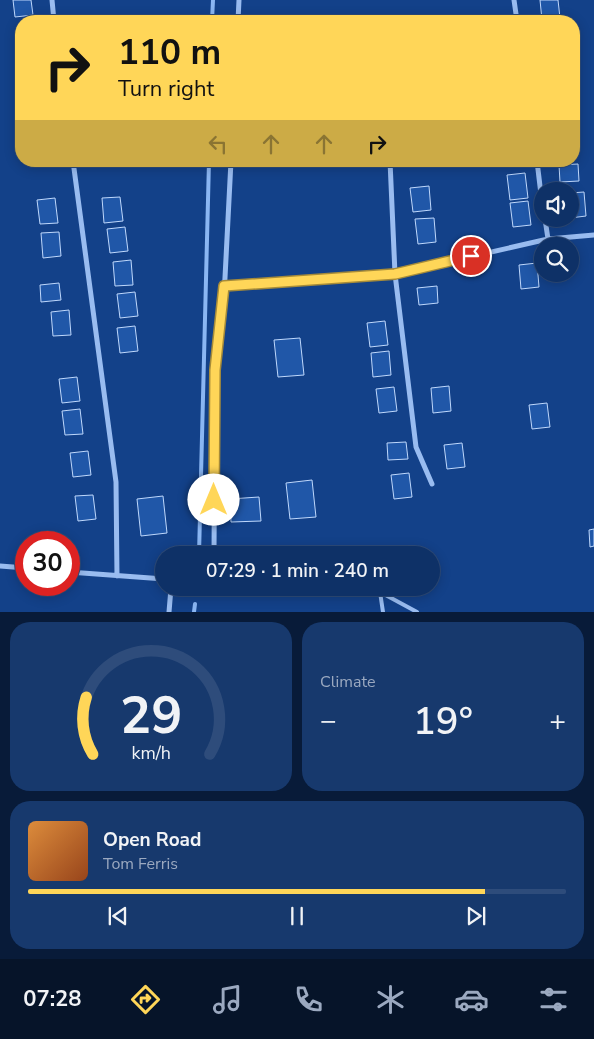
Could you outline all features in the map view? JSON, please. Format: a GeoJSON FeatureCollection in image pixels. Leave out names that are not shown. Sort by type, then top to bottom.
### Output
{"type":"FeatureCollection","features":[{"type":"Feature","properties":{"kind":"street"},"geometry":{"type":"LineString","coordinates":[[52,0],[53,15]]}},
{"type":"Feature","properties":{"kind":"street"},"geometry":{"type":"LineString","coordinates":[[238,15],[239,0]]}},
{"type":"Feature","properties":{"kind":"street"},"geometry":{"type":"LineString","coordinates":[[514,0],[516,15]]}},
{"type":"Feature","properties":{"kind":"street"},"geometry":{"type":"LineString","coordinates":[[74,167],[116,482],[117,576]]}},
{"type":"Feature","properties":{"kind":"street"},"geometry":{"type":"LineString","coordinates":[[214,546],[215,370],[224,286],[231,167]]}},
{"type":"Feature","properties":{"kind":"street"},"geometry":{"type":"LineString","coordinates":[[390,167],[395,274],[416,447],[432,484]]}},
{"type":"Feature","properties":{"kind":"street"},"geometry":{"type":"LineString","coordinates":[[538,167],[540,182]]}},
{"type":"Feature","properties":{"kind":"street"},"geometry":{"type":"LineString","coordinates":[[571,237],[594,235]]}},
{"type":"Feature","properties":{"kind":"street"},"geometry":{"type":"LineString","coordinates":[[224,286],[395,274],[534,242]]}},
{"type":"Feature","properties":{"kind":"street"},"geometry":{"type":"LineString","coordinates":[[0,566],[15,567]]}},
{"type":"Feature","properties":{"kind":"street"},"geometry":{"type":"LineString","coordinates":[[80,573],[155,578]]}},
{"type":"Feature","properties":{"kind":"street"},"geometry":{"type":"LineString","coordinates":[[169,612],[170,596]]}},
{"type":"Feature","properties":{"kind":"lane"},"geometry":{"type":"LineString","coordinates":[[380,596],[382,612]]}},
{"type":"Feature","properties":{"kind":"lane"},"geometry":{"type":"LineString","coordinates":[[387,596],[417,612]]}},
{"type":"Feature","properties":{"kind":"building"},"geometry":{"type":"Polygon","coordinates":[[[13,0],[31,0],[33,15],[15,15],[15,17],[13,0]]]}},
{"type":"Feature","properties":{"kind":"building"},"geometry":{"type":"Polygon","coordinates":[[[540,0],[558,0],[560,15],[542,15],[540,0]]]}},
{"type":"Feature","properties":{"kind":"building"},"geometry":{"type":"Polygon","coordinates":[[[559,167],[578,167],[579,181],[560,182],[559,167]]]}},
{"type":"Feature","properties":{"kind":"building"},"geometry":{"type":"Polygon","coordinates":[[[525,173],[528,198],[510,200],[507,175],[525,173]]]}},
{"type":"Feature","properties":{"kind":"building"},"geometry":{"type":"Polygon","coordinates":[[[429,186],[431,210],[413,212],[410,188],[429,186]]]}},
{"type":"Feature","properties":{"kind":"building"},"geometry":{"type":"Polygon","coordinates":[[[579,192],[584,192],[586,216],[579,217],[579,192]]]}},
{"type":"Feature","properties":{"kind":"building"},"geometry":{"type":"Polygon","coordinates":[[[120,197],[123,221],[104,223],[102,198],[120,197]]]}},
{"type":"Feature","properties":{"kind":"building"},"geometry":{"type":"Polygon","coordinates":[[[55,198],[58,223],[40,224],[37,200],[55,198]]]}},
{"type":"Feature","properties":{"kind":"building"},"geometry":{"type":"Polygon","coordinates":[[[528,201],[531,225],[513,227],[510,203],[528,201]]]}},
{"type":"Feature","properties":{"kind":"building"},"geometry":{"type":"Polygon","coordinates":[[[434,218],[436,242],[418,244],[415,219],[434,218]]]}},
{"type":"Feature","properties":{"kind":"building"},"geometry":{"type":"Polygon","coordinates":[[[125,227],[128,251],[110,253],[107,229],[125,227]]]}},
{"type":"Feature","properties":{"kind":"building"},"geometry":{"type":"Polygon","coordinates":[[[59,232],[61,256],[43,258],[41,233],[59,232]]]}},
{"type":"Feature","properties":{"kind":"building"},"geometry":{"type":"Polygon","coordinates":[[[131,260],[133,285],[115,286],[113,262],[131,260]]]}},
{"type":"Feature","properties":{"kind":"building"},"geometry":{"type":"Polygon","coordinates":[[[534,263],[534,282],[539,282],[539,287],[521,289],[519,265],[534,263]]]}},
{"type":"Feature","properties":{"kind":"building"},"geometry":{"type":"Polygon","coordinates":[[[59,283],[61,300],[41,302],[40,285],[59,283]]]}},
{"type":"Feature","properties":{"kind":"building"},"geometry":{"type":"Polygon","coordinates":[[[437,286],[438,303],[419,305],[417,288],[437,286]]]}},
{"type":"Feature","properties":{"kind":"building"},"geometry":{"type":"Polygon","coordinates":[[[135,292],[138,316],[120,318],[117,294],[135,292]]]}},
{"type":"Feature","properties":{"kind":"building"},"geometry":{"type":"Polygon","coordinates":[[[69,310],[71,335],[53,336],[51,312],[69,310]]]}},
{"type":"Feature","properties":{"kind":"building"},"geometry":{"type":"Polygon","coordinates":[[[385,321],[388,345],[370,347],[367,323],[385,321]]]}},
{"type":"Feature","properties":{"kind":"building"},"geometry":{"type":"Polygon","coordinates":[[[135,326],[138,351],[120,353],[117,328],[135,326]]]}},
{"type":"Feature","properties":{"kind":"building"},"geometry":{"type":"Polygon","coordinates":[[[300,338],[304,375],[278,377],[274,340],[300,338]]]}},
{"type":"Feature","properties":{"kind":"building"},"geometry":{"type":"Polygon","coordinates":[[[389,351],[391,375],[373,377],[371,353],[389,351]]]}},
{"type":"Feature","properties":{"kind":"building"},"geometry":{"type":"Polygon","coordinates":[[[77,377],[80,401],[62,403],[59,379],[77,377]]]}},
{"type":"Feature","properties":{"kind":"building"},"geometry":{"type":"Polygon","coordinates":[[[449,386],[451,411],[433,413],[431,388],[449,386]]]}},
{"type":"Feature","properties":{"kind":"building"},"geometry":{"type":"Polygon","coordinates":[[[394,387],[397,411],[379,413],[376,389],[394,387]]]}},
{"type":"Feature","properties":{"kind":"building"},"geometry":{"type":"Polygon","coordinates":[[[547,403],[550,427],[532,429],[529,405],[547,403]]]}},
{"type":"Feature","properties":{"kind":"building"},"geometry":{"type":"Polygon","coordinates":[[[80,409],[83,434],[65,435],[62,411],[80,409]]]}},
{"type":"Feature","properties":{"kind":"building"},"geometry":{"type":"Polygon","coordinates":[[[406,442],[408,459],[388,460],[387,443],[406,442]]]}},
{"type":"Feature","properties":{"kind":"building"},"geometry":{"type":"Polygon","coordinates":[[[462,443],[465,467],[447,469],[444,445],[462,443]]]}},
{"type":"Feature","properties":{"kind":"building"},"geometry":{"type":"Polygon","coordinates":[[[88,451],[91,475],[73,477],[70,453],[88,451]]]}},
{"type":"Feature","properties":{"kind":"building"},"geometry":{"type":"Polygon","coordinates":[[[409,473],[412,497],[394,499],[391,475],[409,473]]]}},
{"type":"Feature","properties":{"kind":"building"},"geometry":{"type":"Polygon","coordinates":[[[312,480],[316,517],[290,519],[286,483],[312,480]]]}},
{"type":"Feature","properties":{"kind":"building"},"geometry":{"type":"Polygon","coordinates":[[[93,495],[96,519],[78,521],[75,496],[93,495]]]}},
{"type":"Feature","properties":{"kind":"building"},"geometry":{"type":"Polygon","coordinates":[[[163,496],[167,533],[141,536],[137,499],[163,496]]]}},
{"type":"Feature","properties":{"kind":"building"},"geometry":{"type":"Polygon","coordinates":[[[259,497],[261,521],[231,522],[230,499],[259,497]]]}},
{"type":"Feature","properties":{"kind":"building"},"geometry":{"type":"Polygon","coordinates":[[[594,529],[594,546],[590,547],[589,530],[594,529]]]}},
{"type":"Feature","properties":{"kind":"waterway"},"geometry":{"type":"LineString","coordinates":[[212,15],[213,0]]}},
{"type":"Feature","properties":{"kind":"waterway"},"geometry":{"type":"LineString","coordinates":[[199,546],[209,167]]}},
{"type":"Feature","properties":{"kind":"waterway"},"geometry":{"type":"LineString","coordinates":[[194,612],[195,604]]}},
{"type":"Feature","properties":{"kind":"route"},"geometry":{"type":"LineString","coordinates":[[214,500],[215,370],[224,286],[395,274],[471,256]]}}]}
